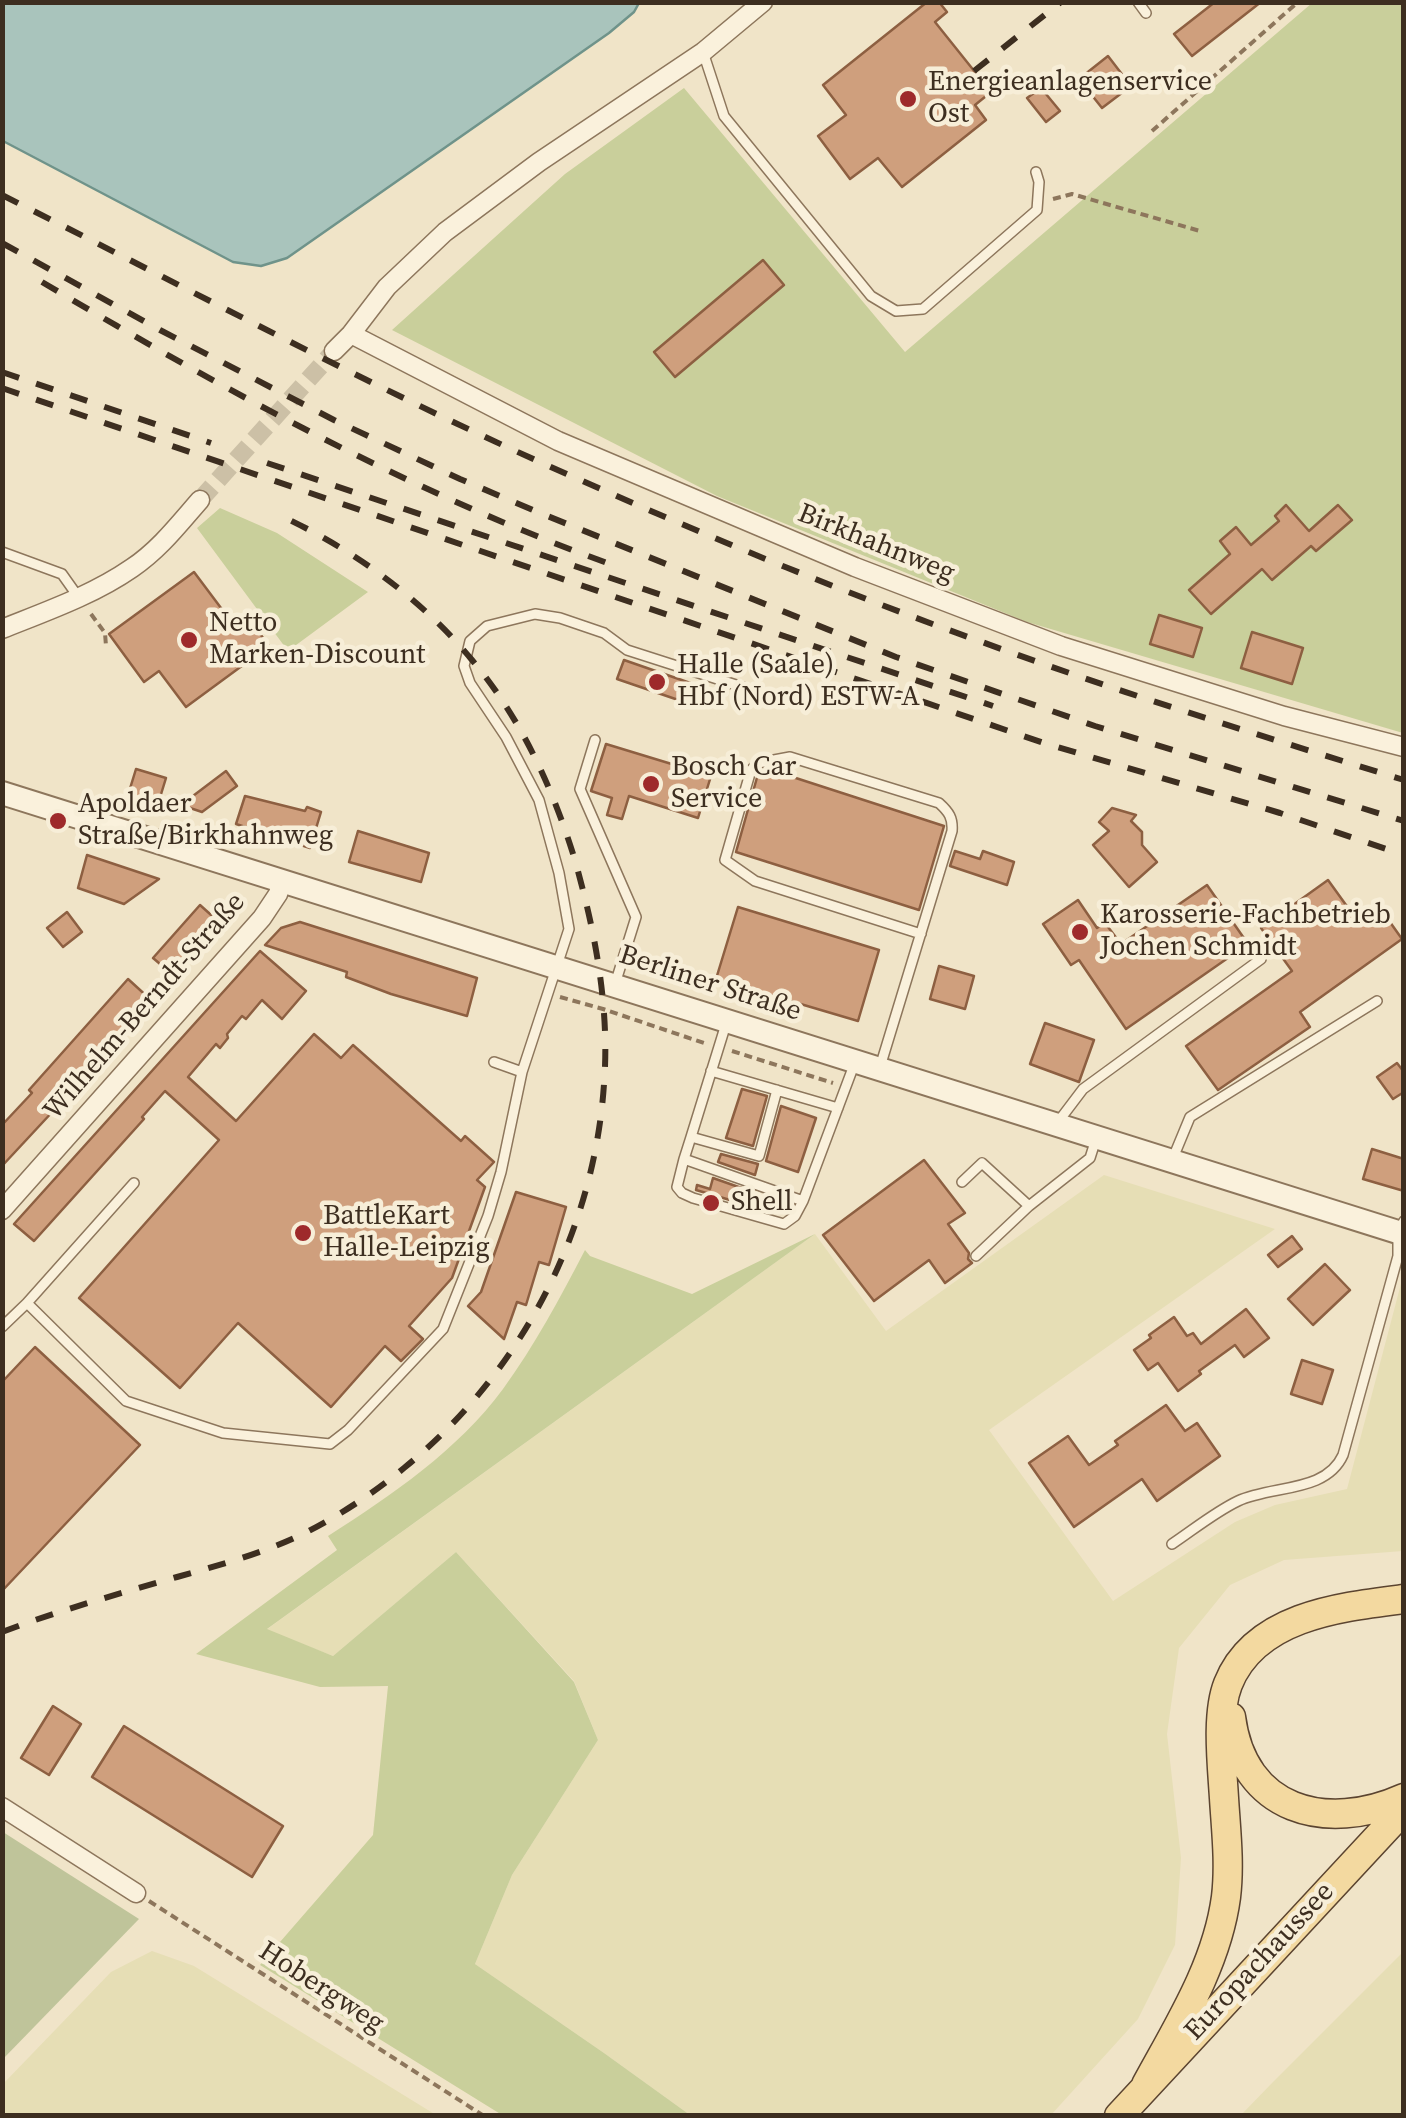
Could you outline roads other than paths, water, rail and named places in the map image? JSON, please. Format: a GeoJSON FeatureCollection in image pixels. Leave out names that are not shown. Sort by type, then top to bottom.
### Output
{"type":"FeatureCollection","features":[{"type":"Feature","properties":{"kind":"main road"},"geometry":{"type":"LineString","coordinates":[[1146,2085],[1207,1965],[1226,1898],[1228,1864],[1220,1735],[1227,1686],[1247,1652],[1273,1632],[1313,1615],[1404,1598]]}},
{"type":"Feature","properties":{"kind":"main road"},"geometry":{"type":"LineString","coordinates":[[1227,1686],[1238,1747],[1258,1780],[1274,1795],[1310,1813],[1330,1816],[1375,1809],[1404,1798]]}},
{"type":"Feature","properties":{"kind":"main road","name":"Europachaussee"},"geometry":{"type":"LineString","coordinates":[[1118,2116],[1404,1809]]}},
{"type":"Feature","properties":{"kind":"main road"},"geometry":{"type":"LineString","coordinates":[[1337,1880],[1404,1839]]}},
{"type":"Feature","properties":{"kind":"street"},"geometry":{"type":"LineString","coordinates":[[334,351],[387,287],[445,232],[539,162],[703,52],[763,2]]}},
{"type":"Feature","properties":{"kind":"street","name":"Birkhahnweg"},"geometry":{"type":"LineString","coordinates":[[351,334],[558,440],[855,567],[1061,646],[1284,716],[1404,747]]}},
{"type":"Feature","properties":{"kind":"street"},"geometry":{"type":"LineString","coordinates":[[2,629],[79,598],[134,567],[171,534],[200,500]]}},
{"type":"Feature","properties":{"kind":"street","name":"Berliner Straße"},"geometry":{"type":"LineString","coordinates":[[2,793],[880,1070],[1402,1229]]}},
{"type":"Feature","properties":{"kind":"street","name":"Wilhelm-Berndt-Straße"},"geometry":{"type":"LineString","coordinates":[[2,1210],[262,918],[282,880]]}},
{"type":"Feature","properties":{"kind":"street"},"geometry":{"type":"LineString","coordinates":[[2,1807],[136,1893]]}},
{"type":"Feature","properties":{"kind":"lane"},"geometry":{"type":"LineString","coordinates":[[1138,2],[1146,13]]}},
{"type":"Feature","properties":{"kind":"lane"},"geometry":{"type":"LineString","coordinates":[[703,52],[724,116],[871,296],[896,311],[923,309],[1037,210],[1036,172]]}},
{"type":"Feature","properties":{"kind":"lane"},"geometry":{"type":"LineString","coordinates":[[2,552],[62,574],[79,598]]}},
{"type":"Feature","properties":{"kind":"lane"},"geometry":{"type":"LineString","coordinates":[[27,1303],[126,1402],[223,1433],[330,1444],[348,1430],[444,1329],[488,1216],[522,1072],[569,929],[539,800],[506,737],[470,683],[464,666],[470,641],[487,626],[535,614],[560,618],[604,633],[627,650],[760,693]]}},
{"type":"Feature","properties":{"kind":"lane"},"geometry":{"type":"LineString","coordinates":[[595,740],[580,789],[636,917],[615,984]]}},
{"type":"Feature","properties":{"kind":"lane"},"geometry":{"type":"LineString","coordinates":[[880,1070],[921,934],[952,831],[953,819],[939,802],[790,757],[758,763],[751,770],[725,860],[755,881],[921,934]]}},
{"type":"Feature","properties":{"kind":"lane"},"geometry":{"type":"LineString","coordinates":[[1056,1124],[1083,1089],[1261,959]]}},
{"type":"Feature","properties":{"kind":"lane"},"geometry":{"type":"LineString","coordinates":[[1172,1160],[1190,1116],[1377,1001]]}},
{"type":"Feature","properties":{"kind":"lane"},"geometry":{"type":"LineString","coordinates":[[727,1020],[676,1187],[694,1198],[784,1224],[795,1216],[804,1202],[855,1062]]}},
{"type":"Feature","properties":{"kind":"lane"},"geometry":{"type":"LineString","coordinates":[[494,1062],[522,1072]]}},
{"type":"Feature","properties":{"kind":"lane"},"geometry":{"type":"LineString","coordinates":[[712,1071],[838,1108]]}},
{"type":"Feature","properties":{"kind":"lane"},"geometry":{"type":"LineString","coordinates":[[691,1137],[759,1156],[777,1090]]}},
{"type":"Feature","properties":{"kind":"lane"},"geometry":{"type":"LineString","coordinates":[[976,1256],[1029,1206],[1090,1158],[1097,1136]]}},
{"type":"Feature","properties":{"kind":"lane"},"geometry":{"type":"LineString","coordinates":[[684,1159],[804,1202]]}},
{"type":"Feature","properties":{"kind":"lane"},"geometry":{"type":"LineString","coordinates":[[962,1182],[982,1162],[1029,1206]]}},
{"type":"Feature","properties":{"kind":"lane"},"geometry":{"type":"LineString","coordinates":[[2,1327],[134,1183]]}},
{"type":"Feature","properties":{"kind":"lane","name":"Berliner Straße"},"geometry":{"type":"LineString","coordinates":[[1172,1544],[1236,1502],[1324,1478],[1338,1467],[1398,1256],[1402,1229]]}},
{"type":"Feature","properties":{"kind":"water"},"geometry":{"type":"Polygon","coordinates":[[[2,3],[639,3],[609,33],[287,258],[261,266],[233,262],[3,141],[2,3]]]}},
{"type":"Feature","properties":{"kind":"tunnel"},"geometry":{"type":"LineString","coordinates":[[200,500],[334,351]]}},
{"type":"Feature","properties":{"kind":"railway"},"geometry":{"type":"LineString","coordinates":[[974,71],[1061,2]]}},
{"type":"Feature","properties":{"kind":"railway"},"geometry":{"type":"LineString","coordinates":[[2,195],[432,412],[728,544],[1034,661],[1404,780]]}},
{"type":"Feature","properties":{"kind":"railway"},"geometry":{"type":"LineString","coordinates":[[2,243],[334,420],[540,513],[896,657],[1095,726],[1404,821]]}},
{"type":"Feature","properties":{"kind":"railway"},"geometry":{"type":"LineString","coordinates":[[42,282],[179,362],[390,472],[610,564]]}},
{"type":"Feature","properties":{"kind":"railway"},"geometry":{"type":"LineString","coordinates":[[2,372],[211,443]]}},
{"type":"Feature","properties":{"kind":"railway"},"geometry":{"type":"LineString","coordinates":[[2,388],[1044,743],[1280,813],[1404,855]]}},
{"type":"Feature","properties":{"kind":"railway"},"geometry":{"type":"LineString","coordinates":[[267,463],[993,706]]}},
{"type":"Feature","properties":{"kind":"railway"},"geometry":{"type":"LineString","coordinates":[[2,1632],[274,1547],[331,1519],[381,1486],[445,1431],[516,1344],[544,1297],[585,1194],[604,1084],[603,998],[582,885],[545,778],[520,729],[489,682],[430,615],[358,559],[277,514]]}},
{"type":"Feature","properties":{"kind":"place","name":"Energieanlagenservice Ost"},"geometry":{"type":"Point","coordinates":[908,99]}},
{"type":"Feature","properties":{"kind":"place","name":"Netto Marken-Discount"},"geometry":{"type":"Point","coordinates":[189,640]}},
{"type":"Feature","properties":{"kind":"place","name":"Halle (Saale) Hbf (Nord) ESTW-A"},"geometry":{"type":"Point","coordinates":[657,682]}},
{"type":"Feature","properties":{"kind":"place","name":"Bosch Car Service"},"geometry":{"type":"Point","coordinates":[651,784]}},
{"type":"Feature","properties":{"kind":"place","name":"Apoldaer Straße/Birkhahnweg"},"geometry":{"type":"Point","coordinates":[58,821]}},
{"type":"Feature","properties":{"kind":"place","name":"Karosserie-Fachbetrieb Jochen Schmidt"},"geometry":{"type":"Point","coordinates":[1080,932]}},
{"type":"Feature","properties":{"kind":"place","name":"Shell"},"geometry":{"type":"Point","coordinates":[711,1203]}},
{"type":"Feature","properties":{"kind":"place","name":"BattleKart Halle-Leipzig"},"geometry":{"type":"Point","coordinates":[303,1233]}}]}
